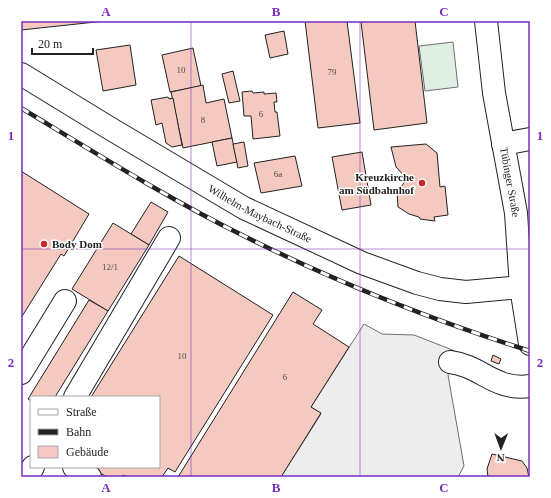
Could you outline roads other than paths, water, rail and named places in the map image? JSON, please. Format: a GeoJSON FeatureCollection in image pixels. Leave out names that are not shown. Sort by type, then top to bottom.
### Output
{"type":"FeatureCollection","features":[{"type":"Feature","properties":{"kind":"street","name":"Tübinger Straße"},"geometry":{"type":"LineString","coordinates":[[486,21],[494,93],[516,213],[521,287],[530,344]]}},
{"type":"Feature","properties":{"kind":"street","name":"Wilhelm-Maybach-Straße"},"geometry":{"type":"LineString","coordinates":[[21,74],[110,129],[244,208],[362,263],[411,282],[440,289],[466,292],[521,287]]}},
{"type":"Feature","properties":{"kind":"street"},"geometry":{"type":"LineString","coordinates":[[503,144],[530,139]]}},
{"type":"Feature","properties":{"kind":"street"},"geometry":{"type":"LineString","coordinates":[[75,396],[169,238]]}},
{"type":"Feature","properties":{"kind":"street"},"geometry":{"type":"LineString","coordinates":[[21,373],[65,301]]}},
{"type":"Feature","properties":{"kind":"street"},"geometry":{"type":"LineString","coordinates":[[450,362],[463,364],[510,387],[530,386]]}},
{"type":"Feature","properties":{"kind":"street"},"geometry":{"type":"LineString","coordinates":[[27,477],[32,468]]}},
{"type":"Feature","properties":{"kind":"street"},"geometry":{"type":"LineString","coordinates":[[76,468],[90,477]]}},
{"type":"Feature","properties":{"kind":"railway"},"geometry":{"type":"LineString","coordinates":[[21,108],[159,190],[215,221],[279,253],[385,299],[530,351]]}},
{"type":"Feature","properties":{"kind":"place","name":"Kreuzkirche am Südbahnhof"},"geometry":{"type":"Point","coordinates":[422,183]}},
{"type":"Feature","properties":{"kind":"place","name":"Body Dom"},"geometry":{"type":"Point","coordinates":[44,244]}}]}
